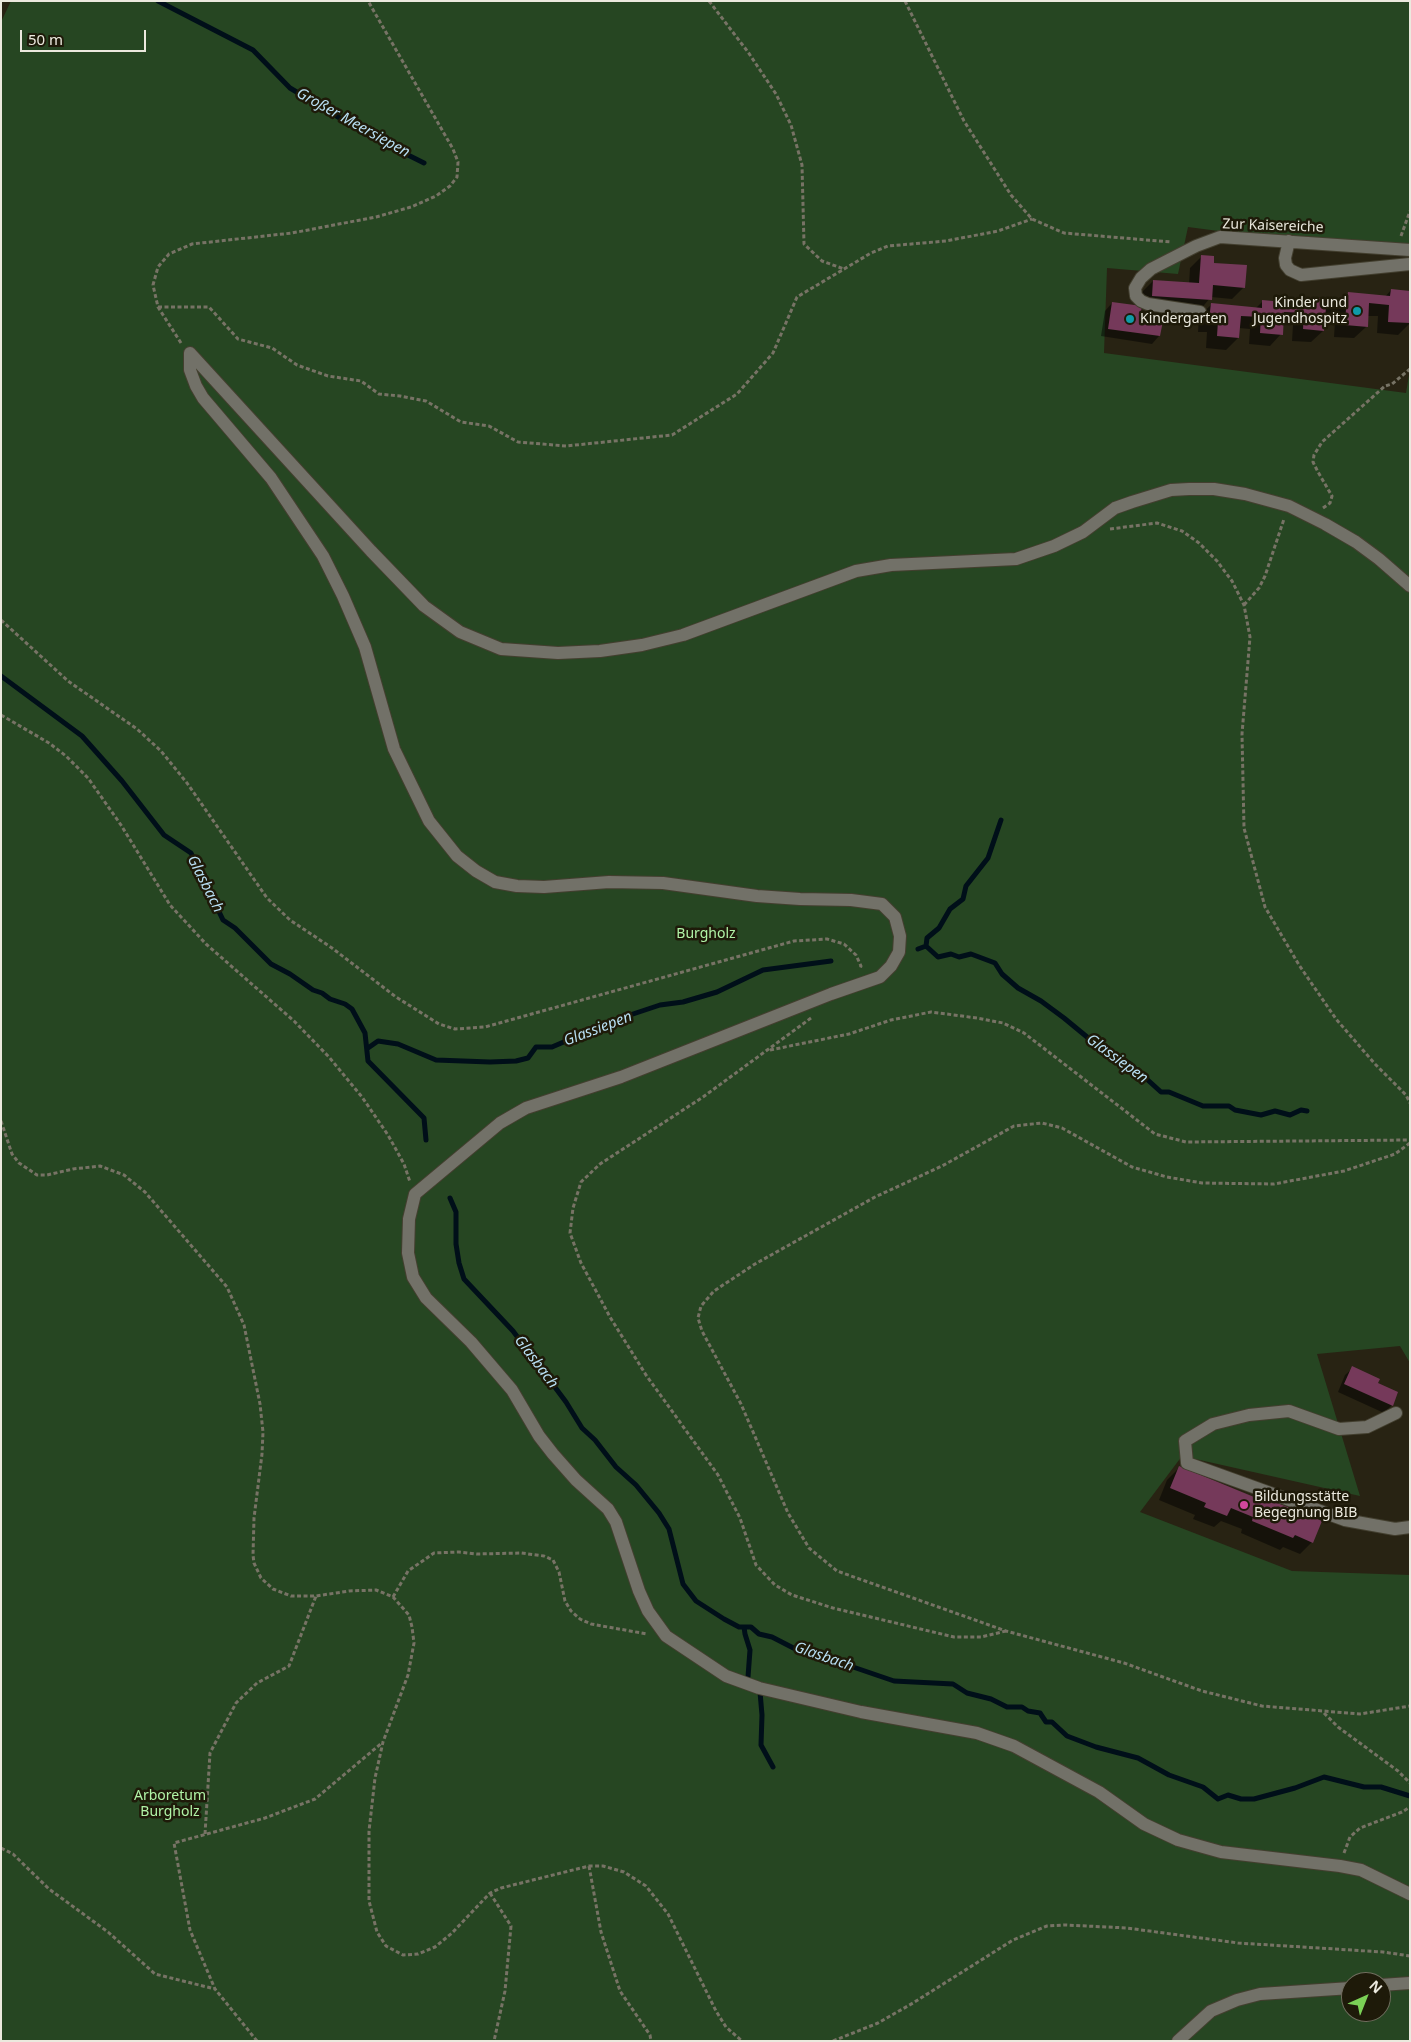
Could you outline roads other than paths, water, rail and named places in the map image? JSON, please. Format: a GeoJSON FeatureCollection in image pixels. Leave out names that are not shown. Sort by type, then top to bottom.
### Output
{"type":"FeatureCollection","features":[{"type":"Feature","properties":{"kind":"street","name":"Zur Kaisereiche"},"geometry":{"type":"LineString","coordinates":[[1200,312],[1148,304],[1136,296],[1135,288],[1141,278],[1151,269],[1199,245],[1220,237],[1404,249]]}},
{"type":"Feature","properties":{"kind":"street"},"geometry":{"type":"LineString","coordinates":[[1289,241],[1285,258],[1286,265],[1290,270],[1301,275],[1410,264]]}},
{"type":"Feature","properties":{"kind":"street"},"geometry":{"type":"LineString","coordinates":[[1410,586],[1356,542],[1288,506],[1245,494],[1214,489],[1171,490],[1115,508],[1083,532],[1054,546],[1016,559],[891,565],[856,571],[683,635],[642,645],[600,651],[558,653],[501,649],[460,632],[424,606],[370,550],[190,353],[190,370],[203,398],[271,478],[323,556],[344,596],[365,647],[394,748],[429,821],[457,856],[476,871],[496,882],[517,886],[544,887],[609,882],[663,883],[757,896],[851,900],[882,904],[895,917],[900,936],[900,952],[891,966],[880,977],[621,1077],[526,1108],[500,1123],[415,1194],[409,1219],[408,1253],[413,1277],[426,1298],[471,1342],[512,1390],[539,1436],[553,1454],[576,1480],[608,1509],[616,1522],[639,1591],[648,1611],[666,1636],[726,1676],[760,1688],[861,1712],[977,1733],[1014,1746],[1099,1792],[1144,1824],[1178,1840],[1221,1852],[1340,1866],[1368,1872],[1410,1894]]}},
{"type":"Feature","properties":{"kind":"street"},"geometry":{"type":"LineString","coordinates":[[1396,1413],[1367,1428],[1339,1429],[1289,1411],[1249,1415],[1213,1424],[1185,1441],[1186,1463],[1346,1520],[1396,1529],[1410,1527]]}},
{"type":"Feature","properties":{"kind":"street"},"geometry":{"type":"LineString","coordinates":[[1391,1984],[1410,1983]]}},
{"type":"Feature","properties":{"kind":"street"},"geometry":{"type":"LineString","coordinates":[[1178,2041],[1211,2011],[1237,2000],[1260,1994],[1341,1989]]}},
{"type":"Feature","properties":{"kind":"waterway","name":"Großer Meersiepen"},"geometry":{"type":"LineString","coordinates":[[158,1],[253,50],[290,88],[368,135],[424,163]]}},
{"type":"Feature","properties":{"kind":"waterway","name":"Glasbach"},"geometry":{"type":"LineString","coordinates":[[1,676],[82,736],[122,781],[164,835],[191,853],[223,920],[235,928],[271,964],[313,990],[352,1009],[365,1033],[368,1061],[424,1118],[426,1140]]}},
{"type":"Feature","properties":{"kind":"waterway"},"geometry":{"type":"LineString","coordinates":[[926,946],[927,938],[939,928],[950,909],[963,899],[966,886],[988,858],[1001,820]]}},
{"type":"Feature","properties":{"kind":"waterway","name":"Glassiepen"},"geometry":{"type":"LineString","coordinates":[[918,949],[926,946],[938,957],[951,954],[959,957],[971,954],[995,963],[1002,974],[1018,988],[1041,1001],[1064,1018],[1115,1060],[1129,1063],[1161,1092],[1169,1092],[1203,1106],[1229,1106],[1235,1110],[1261,1115],[1275,1111],[1290,1115],[1301,1110],[1307,1111]]}},
{"type":"Feature","properties":{"kind":"waterway","name":"Glassiepen"},"geometry":{"type":"LineString","coordinates":[[368,1048],[378,1041],[398,1044],[436,1060],[516,1061],[528,1058],[536,1047],[552,1047],[615,1020],[660,1005],[683,1002],[717,992],[763,970],[831,961]]}},
{"type":"Feature","properties":{"kind":"waterway","name":"Glasbach"},"geometry":{"type":"LineString","coordinates":[[450,1198],[456,1212],[456,1244],[464,1279],[513,1331],[566,1402],[582,1428],[595,1440],[616,1467],[636,1485],[659,1513],[669,1529],[683,1584],[696,1601],[724,1619],[739,1627],[751,1627],[759,1634],[772,1637],[807,1655],[818,1655],[894,1681],[953,1684],[967,1693],[991,1699],[1007,1707],[1022,1707],[1028,1711],[1040,1713],[1046,1722],[1052,1722],[1067,1736],[1096,1747],[1138,1758],[1169,1775],[1203,1787],[1218,1799],[1228,1795],[1241,1799],[1254,1799],[1295,1788],[1324,1777],[1364,1787],[1381,1787],[1410,1796]]}},
{"type":"Feature","properties":{"kind":"waterway"},"geometry":{"type":"LineString","coordinates":[[744,1627],[750,1650],[748,1677]]}},
{"type":"Feature","properties":{"kind":"waterway"},"geometry":{"type":"LineString","coordinates":[[760,1692],[762,1715],[761,1745],[773,1767]]}},
{"type":"Feature","properties":{"kind":"place","name":"Kinder und Jugendhospitz"},"geometry":{"type":"Point","coordinates":[1357,311]}},
{"type":"Feature","properties":{"kind":"place","name":"Kindergarten"},"geometry":{"type":"Point","coordinates":[1130,319]}},
{"type":"Feature","properties":{"kind":"place","name":"Bildungsstätte Begegnung BIB"},"geometry":{"type":"Point","coordinates":[1244,1505]}},
{"type":"Feature","properties":{"kind":"park label","name":"Burgholz"},"geometry":{"type":"Point","coordinates":[706,934]}},
{"type":"Feature","properties":{"kind":"park label","name":"Arboretum Burgholz"},"geometry":{"type":"Point","coordinates":[170,1804]}}]}
